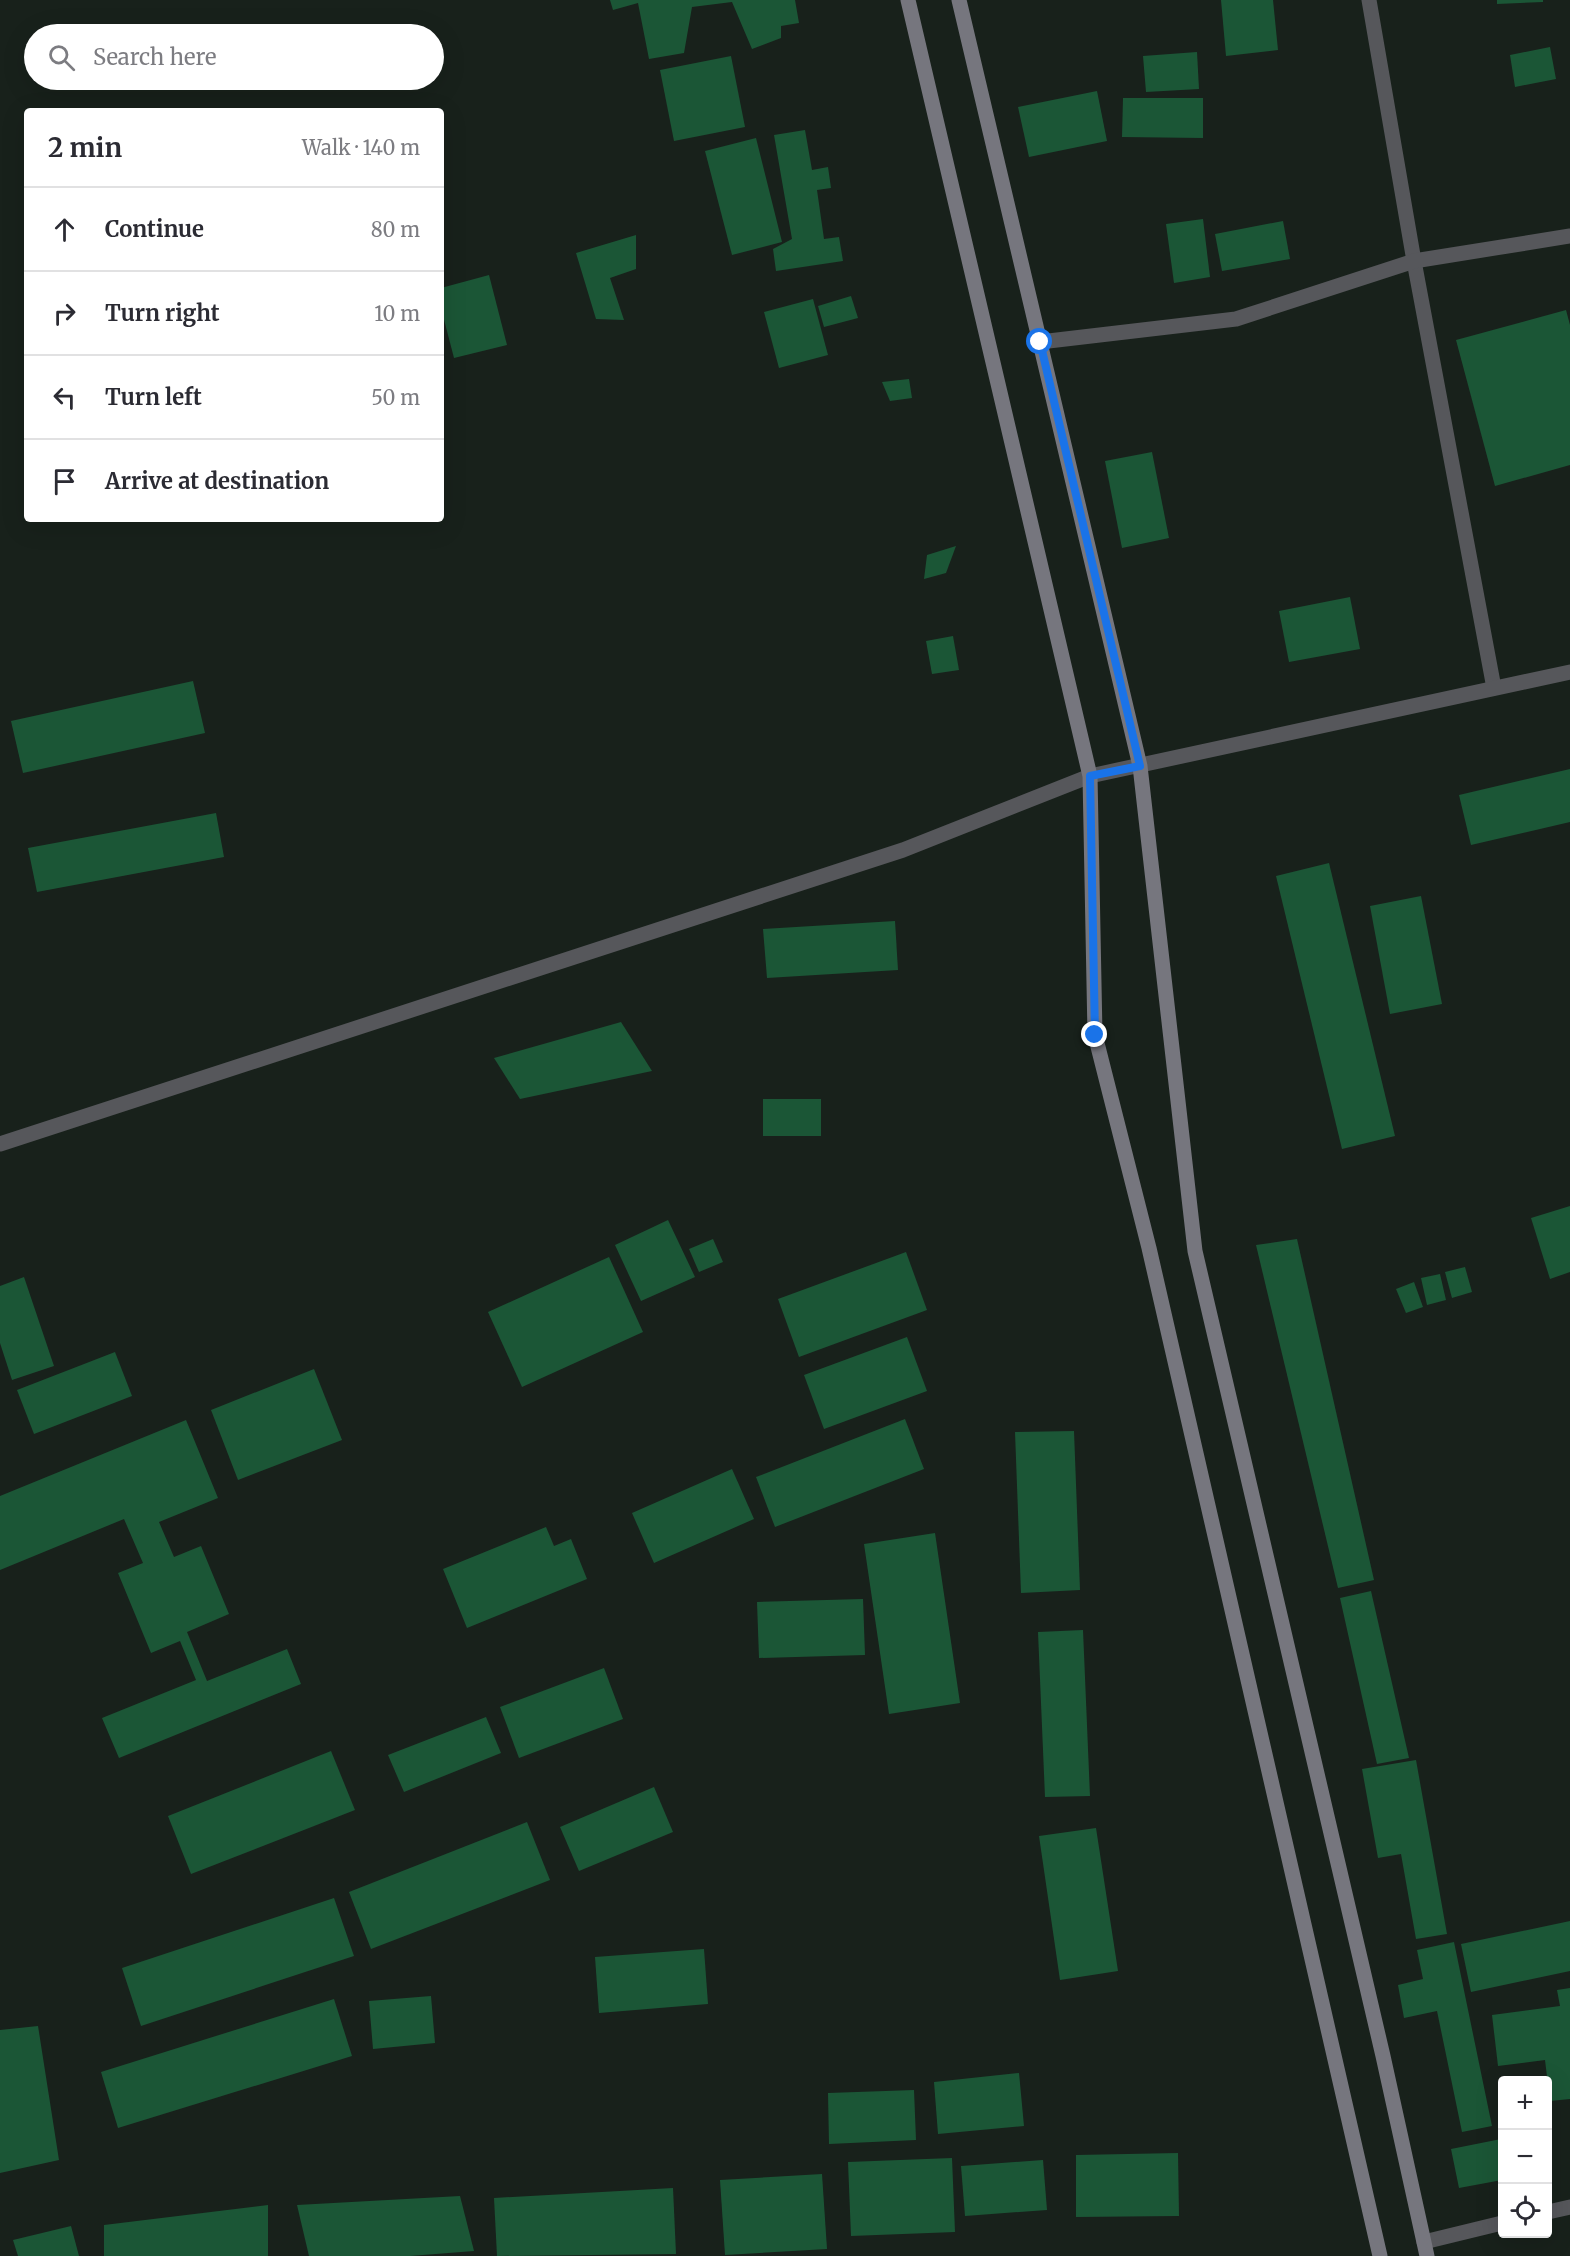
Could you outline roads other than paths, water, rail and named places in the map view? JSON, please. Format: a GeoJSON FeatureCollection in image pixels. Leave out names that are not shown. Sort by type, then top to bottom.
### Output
{"type":"FeatureCollection","features":[{"type":"Feature","properties":{"kind":"street"},"geometry":{"type":"LineString","coordinates":[[908,0],[1090,776],[1095,1035],[1152,1259],[1380,2256]]}},
{"type":"Feature","properties":{"kind":"street"},"geometry":{"type":"LineString","coordinates":[[959,0],[1140,766],[1195,1251],[1426,2249],[1498,2225]]}},
{"type":"Feature","properties":{"kind":"street"},"geometry":{"type":"LineString","coordinates":[[1369,0],[1414,261],[1494,688]]}},
{"type":"Feature","properties":{"kind":"street"},"geometry":{"type":"LineString","coordinates":[[1040,342],[1236,319],[1414,261],[1570,236]]}},
{"type":"Feature","properties":{"kind":"street"},"geometry":{"type":"LineString","coordinates":[[0,1144],[903,850],[1090,776],[1570,672]]}},
{"type":"Feature","properties":{"kind":"street"},"geometry":{"type":"LineString","coordinates":[[1552,2211],[1570,2207]]}}]}
